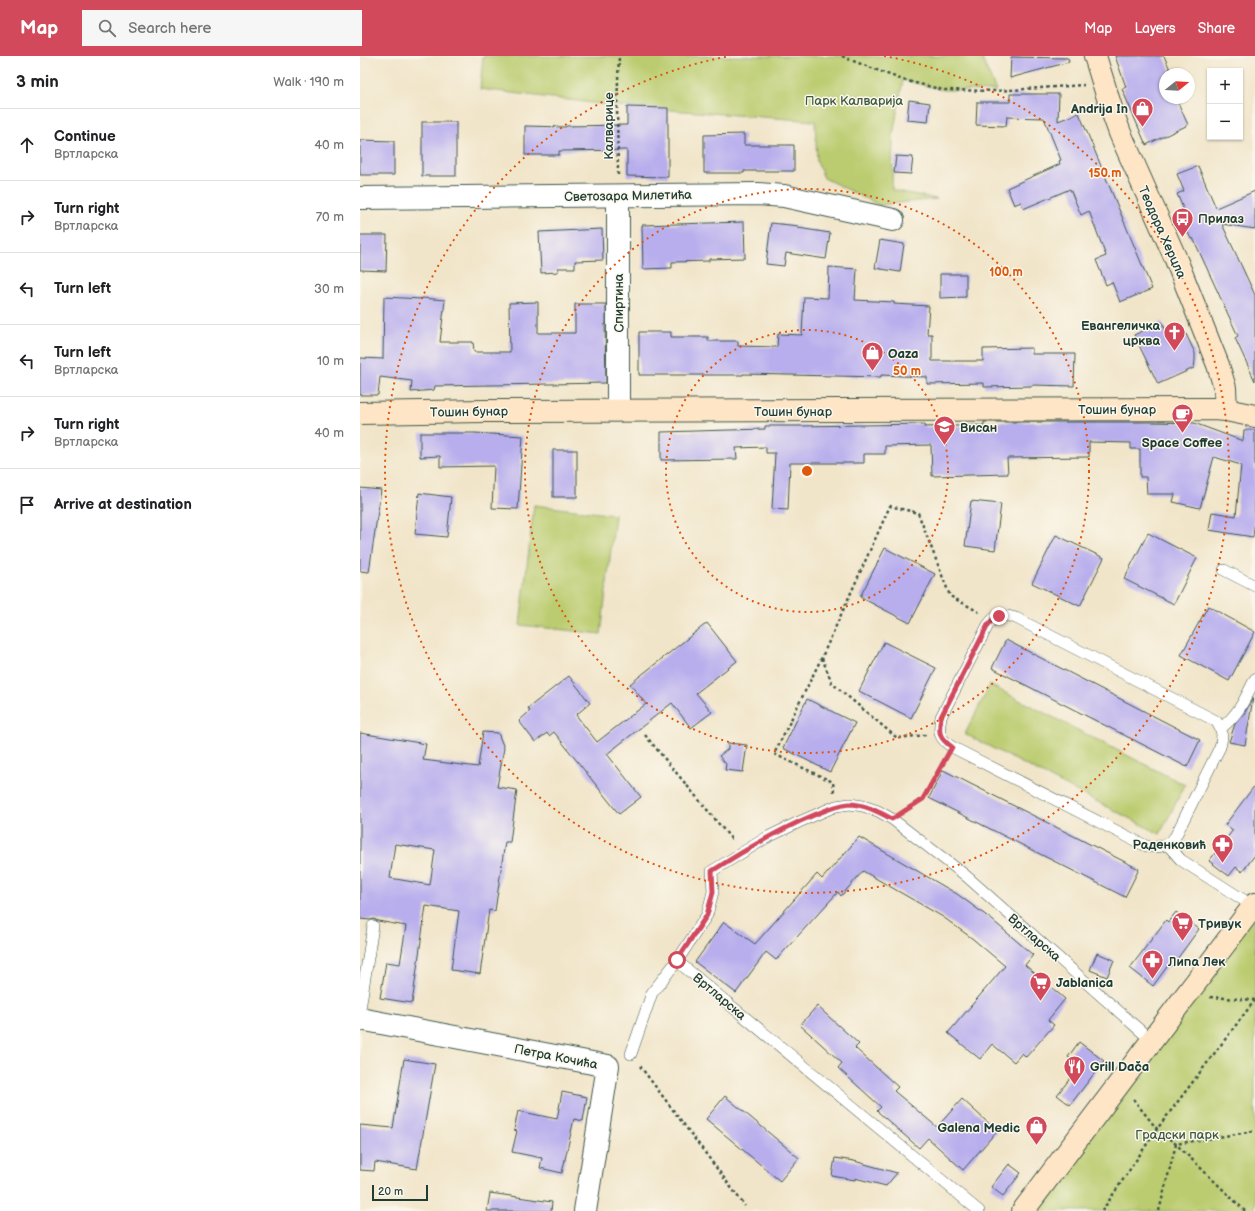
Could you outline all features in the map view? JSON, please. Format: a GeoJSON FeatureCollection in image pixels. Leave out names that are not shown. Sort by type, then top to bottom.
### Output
{"type":"FeatureCollection","features":[{"type":"Feature","properties":{"kind":"main road","name":"Теодора Херцла"},"geometry":{"type":"LineString","coordinates":[[1095,56],[1112,111],[1126,147],[1175,257],[1218,365],[1225,388],[1226,410]]}},
{"type":"Feature","properties":{"kind":"main road","name":"Тошин бунар"},"geometry":{"type":"LineString","coordinates":[[360,413],[618,410],[1226,410],[1255,416]]}},
{"type":"Feature","properties":{"kind":"main road"},"geometry":{"type":"LineString","coordinates":[[1023,1211],[1254,905]]}},
{"type":"Feature","properties":{"kind":"street","name":"Светозара Милетића"},"geometry":{"type":"LineString","coordinates":[[360,198],[758,194],[784,196],[893,220]]}},
{"type":"Feature","properties":{"kind":"street","name":"Спиртина"},"geometry":{"type":"LineString","coordinates":[[618,196],[618,410]]}},
{"type":"Feature","properties":{"kind":"street","name":"Петра Кочића"},"geometry":{"type":"LineString","coordinates":[[360,1019],[608,1066],[585,1211]]}},
{"type":"Feature","properties":{"kind":"lane"},"geometry":{"type":"LineString","coordinates":[[1224,570],[1255,586]]}},
{"type":"Feature","properties":{"kind":"lane"},"geometry":{"type":"LineString","coordinates":[[999,616],[1016,618],[1216,721],[1221,728],[1222,736],[1220,747],[1175,837],[1167,844],[1162,847],[1154,848],[1146,846],[944,742],[940,734],[939,726],[941,717],[988,625],[993,619],[999,616]]}},
{"type":"Feature","properties":{"kind":"lane"},"geometry":{"type":"LineString","coordinates":[[1221,728],[1231,720],[1240,708],[1255,679]]}},
{"type":"Feature","properties":{"kind":"lane","name":"Вртларска"},"geometry":{"type":"LineString","coordinates":[[979,1211],[677,960],[707,915],[713,892],[712,871],[766,838],[836,806],[850,804],[863,806],[878,811],[892,819],[965,875],[1152,1041]]}},
{"type":"Feature","properties":{"kind":"lane"},"geometry":{"type":"LineString","coordinates":[[1167,844],[1181,860],[1254,905]]}},
{"type":"Feature","properties":{"kind":"lane"},"geometry":{"type":"LineString","coordinates":[[360,1009],[373,926]]}},
{"type":"Feature","properties":{"kind":"lane"},"geometry":{"type":"LineString","coordinates":[[631,1054],[652,993],[677,960]]}},
{"type":"Feature","properties":{"kind":"path","name":"Калварице"},"geometry":{"type":"LineString","coordinates":[[618,56],[618,196]]}},
{"type":"Feature","properties":{"kind":"path"},"geometry":{"type":"LineString","coordinates":[[842,56],[903,80],[944,90],[996,91],[1103,84]]}},
{"type":"Feature","properties":{"kind":"path"},"geometry":{"type":"LineString","coordinates":[[836,806],[833,782],[774,754],[822,658],[890,506],[918,513],[950,596],[993,619]]}},
{"type":"Feature","properties":{"kind":"path"},"geometry":{"type":"LineString","coordinates":[[822,658],[832,683],[897,738],[940,734]]}},
{"type":"Feature","properties":{"kind":"path"},"geometry":{"type":"LineString","coordinates":[[645,735],[742,852]]}},
{"type":"Feature","properties":{"kind":"path"},"geometry":{"type":"LineString","coordinates":[[892,819],[923,799],[952,747]]}},
{"type":"Feature","properties":{"kind":"path"},"geometry":{"type":"LineString","coordinates":[[1207,997],[1255,1000]]}},
{"type":"Feature","properties":{"kind":"path"},"geometry":{"type":"LineString","coordinates":[[1102,1211],[1157,1129],[1255,1000]]}},
{"type":"Feature","properties":{"kind":"path"},"geometry":{"type":"LineString","coordinates":[[631,1054],[745,1206]]}},
{"type":"Feature","properties":{"kind":"path"},"geometry":{"type":"LineString","coordinates":[[1120,1083],[1157,1129],[1176,1144],[1245,1211]]}},
{"type":"Feature","properties":{"kind":"path"},"geometry":{"type":"LineString","coordinates":[[1176,1144],[1255,1131]]}},
{"type":"Feature","properties":{"kind":"path"},"geometry":{"type":"LineString","coordinates":[[1159,1211],[1176,1144]]}},
{"type":"Feature","properties":{"kind":"green space","name":"Парк Калварија"},"geometry":{"type":"Polygon","coordinates":[[[483,56],[981,56],[996,91],[944,90],[903,80],[893,135],[892,190],[937,199],[879,205],[824,178],[817,162],[815,121],[617,106],[480,89],[483,56]]]}},
{"type":"Feature","properties":{"kind":"green space"},"geometry":{"type":"Polygon","coordinates":[[[534,505],[615,515],[601,634],[520,625],[534,505]]]}},
{"type":"Feature","properties":{"kind":"green space"},"geometry":{"type":"Polygon","coordinates":[[[990,685],[1185,785],[1160,834],[965,734],[990,685]]]}},
{"type":"Feature","properties":{"kind":"green space","name":"Градски парк"},"geometry":{"type":"Polygon","coordinates":[[[1255,916],[1255,1211],[1023,1211],[1255,916]]]}},
{"type":"Feature","properties":{"kind":"building"},"geometry":{"type":"Polygon","coordinates":[[[1115,56],[1164,56],[1169,68],[1159,68],[1159,104],[1179,104],[1188,125],[1146,145],[1122,89],[1126,87],[1115,56]]]}},
{"type":"Feature","properties":{"kind":"building"},"geometry":{"type":"Polygon","coordinates":[[[1011,57],[1068,58],[1069,62],[1010,78],[1011,57]]]}},
{"type":"Feature","properties":{"kind":"building"},"geometry":{"type":"Polygon","coordinates":[[[1010,94],[1059,94],[1058,121],[1079,113],[1152,289],[1120,302],[1112,282],[1106,285],[1096,260],[1106,256],[1089,211],[1081,215],[1070,189],[1023,209],[1021,202],[1014,205],[1007,188],[1060,164],[1059,161],[1061,160],[1044,118],[1007,117],[1006,126],[976,125],[977,102],[1010,102],[1010,94]]]}},
{"type":"Feature","properties":{"kind":"building"},"geometry":{"type":"Polygon","coordinates":[[[909,100],[930,103],[928,122],[907,120],[909,100]]]}},
{"type":"Feature","properties":{"kind":"building"},"geometry":{"type":"Polygon","coordinates":[[[627,107],[668,108],[668,177],[627,176],[627,150],[559,151],[559,155],[525,155],[525,126],[566,127],[627,125],[627,107]]]}},
{"type":"Feature","properties":{"kind":"building"},"geometry":{"type":"Polygon","coordinates":[[[422,122],[456,122],[456,176],[422,176],[422,122]]]}},
{"type":"Feature","properties":{"kind":"building"},"geometry":{"type":"Polygon","coordinates":[[[744,134],[744,145],[794,145],[794,171],[704,173],[704,135],[744,134]]]}},
{"type":"Feature","properties":{"kind":"building"},"geometry":{"type":"Polygon","coordinates":[[[360,140],[394,141],[394,175],[360,175],[360,140]]]}},
{"type":"Feature","properties":{"kind":"building"},"geometry":{"type":"Polygon","coordinates":[[[896,156],[913,157],[911,174],[894,173],[896,156]]]}},
{"type":"Feature","properties":{"kind":"building"},"geometry":{"type":"Polygon","coordinates":[[[1198,166],[1216,208],[1255,191],[1255,229],[1222,224],[1255,295],[1255,381],[1235,338],[1238,336],[1193,238],[1191,239],[1183,222],[1188,220],[1177,194],[1184,191],[1177,174],[1198,166]]]}},
{"type":"Feature","properties":{"kind":"building"},"geometry":{"type":"Polygon","coordinates":[[[744,222],[745,258],[672,262],[672,268],[643,269],[642,225],[744,222]]]}},
{"type":"Feature","properties":{"kind":"building"},"geometry":{"type":"Polygon","coordinates":[[[771,223],[799,226],[798,228],[830,233],[826,259],[786,253],[784,266],[766,264],[771,223]]]}},
{"type":"Feature","properties":{"kind":"building"},"geometry":{"type":"Polygon","coordinates":[[[602,229],[603,260],[575,261],[575,268],[558,268],[558,272],[541,273],[539,232],[602,229]]]}},
{"type":"Feature","properties":{"kind":"building"},"geometry":{"type":"Polygon","coordinates":[[[360,235],[387,235],[386,271],[360,270],[360,235]]]}},
{"type":"Feature","properties":{"kind":"building"},"geometry":{"type":"Polygon","coordinates":[[[880,240],[904,244],[900,272],[875,268],[880,240]]]}},
{"type":"Feature","properties":{"kind":"building"},"geometry":{"type":"Polygon","coordinates":[[[829,267],[857,269],[855,300],[929,306],[927,334],[932,334],[932,361],[983,361],[983,349],[1032,348],[1032,354],[1075,354],[1074,386],[1032,385],[984,387],[984,383],[927,384],[927,377],[881,375],[881,377],[743,374],[639,375],[639,332],[671,332],[671,337],[708,337],[708,341],[738,341],[738,346],[777,347],[778,334],[802,335],[804,297],[828,298],[829,267]]]}},
{"type":"Feature","properties":{"kind":"building"},"geometry":{"type":"Polygon","coordinates":[[[940,274],[966,274],[966,297],[940,298],[940,274]]]}},
{"type":"Feature","properties":{"kind":"building"},"geometry":{"type":"Polygon","coordinates":[[[384,297],[445,300],[440,342],[473,342],[474,352],[510,352],[509,303],[538,302],[538,333],[575,333],[575,304],[606,304],[606,383],[435,386],[434,390],[411,392],[412,381],[380,377],[378,395],[360,395],[360,358],[383,359],[384,297]]]}},
{"type":"Feature","properties":{"kind":"building","name":"Евангеличка црква"},"geometry":{"type":"Polygon","coordinates":[[[1162,322],[1167,333],[1177,328],[1186,334],[1195,353],[1195,360],[1194,368],[1158,384],[1134,335],[1162,322]]]}},
{"type":"Feature","properties":{"kind":"building"},"geometry":{"type":"Polygon","coordinates":[[[984,422],[1194,423],[1243,441],[1244,430],[1255,430],[1255,520],[1253,537],[1209,530],[1212,512],[1236,516],[1241,465],[1214,457],[1200,508],[1173,502],[1175,494],[1147,494],[1146,477],[1140,477],[1140,449],[1131,449],[1131,443],[1089,442],[1089,457],[1007,458],[1008,474],[932,476],[931,445],[885,446],[885,454],[864,454],[864,463],[790,463],[788,510],[772,509],[775,453],[766,453],[766,447],[736,448],[737,459],[661,460],[661,432],[765,429],[765,426],[925,424],[925,427],[984,425],[984,422]]]}},
{"type":"Feature","properties":{"kind":"building"},"geometry":{"type":"Polygon","coordinates":[[[420,433],[475,433],[523,436],[518,509],[492,508],[494,466],[440,467],[440,456],[420,457],[420,433]]]}},
{"type":"Feature","properties":{"kind":"building"},"geometry":{"type":"Polygon","coordinates":[[[553,450],[577,450],[577,497],[553,497],[553,450]]]}},
{"type":"Feature","properties":{"kind":"building"},"geometry":{"type":"Polygon","coordinates":[[[360,488],[381,490],[369,572],[360,571],[360,488]]]}},
{"type":"Feature","properties":{"kind":"building"},"geometry":{"type":"Polygon","coordinates":[[[419,493],[451,497],[447,537],[415,534],[419,493]]]}},
{"type":"Feature","properties":{"kind":"building"},"geometry":{"type":"Polygon","coordinates":[[[971,501],[1001,504],[995,550],[965,546],[971,501]]]}},
{"type":"Feature","properties":{"kind":"building"},"geometry":{"type":"Polygon","coordinates":[[[1148,533],[1197,558],[1174,604],[1124,579],[1148,533]]]}},
{"type":"Feature","properties":{"kind":"building"},"geometry":{"type":"Polygon","coordinates":[[[1056,535],[1104,558],[1080,606],[1032,583],[1056,535]]]}},
{"type":"Feature","properties":{"kind":"building"},"geometry":{"type":"Polygon","coordinates":[[[885,548],[935,574],[910,623],[860,597],[885,548]]]}},
{"type":"Feature","properties":{"kind":"building"},"geometry":{"type":"Polygon","coordinates":[[[1208,606],[1255,632],[1229,681],[1181,655],[1208,606]]]}},
{"type":"Feature","properties":{"kind":"building"},"geometry":{"type":"Polygon","coordinates":[[[707,623],[737,661],[696,693],[712,712],[691,728],[672,703],[607,754],[641,797],[619,814],[554,732],[549,736],[547,733],[535,742],[519,721],[530,711],[528,708],[569,676],[590,703],[576,715],[597,742],[646,704],[630,684],[707,623]]]}},
{"type":"Feature","properties":{"kind":"building"},"geometry":{"type":"Polygon","coordinates":[[[1006,640],[1200,740],[1187,767],[992,668],[1006,640]]]}},
{"type":"Feature","properties":{"kind":"building"},"geometry":{"type":"Polygon","coordinates":[[[884,642],[936,668],[911,718],[859,691],[884,642]]]}},
{"type":"Feature","properties":{"kind":"building"},"geometry":{"type":"Polygon","coordinates":[[[1253,698],[1245,745],[1229,742],[1235,724],[1243,716],[1253,698]]]}},
{"type":"Feature","properties":{"kind":"building"},"geometry":{"type":"Polygon","coordinates":[[[807,699],[855,723],[830,772],[783,748],[807,699]]]}},
{"type":"Feature","properties":{"kind":"building"},"geometry":{"type":"Polygon","coordinates":[[[483,732],[498,733],[504,748],[497,787],[517,790],[510,842],[505,842],[495,911],[489,910],[480,974],[451,970],[459,911],[426,906],[412,1003],[380,998],[386,962],[400,964],[406,926],[374,919],[360,919],[360,733],[426,744],[423,760],[478,767],[483,732]],[[395,844],[390,878],[430,885],[435,850],[395,844]]]}},
{"type":"Feature","properties":{"kind":"building"},"geometry":{"type":"Polygon","coordinates":[[[728,743],[747,745],[743,772],[725,770],[726,764],[719,756],[728,749],[728,743]]]}},
{"type":"Feature","properties":{"kind":"building"},"geometry":{"type":"Polygon","coordinates":[[[943,770],[1139,869],[1125,897],[929,798],[943,770]]]}},
{"type":"Feature","properties":{"kind":"building"},"geometry":{"type":"Polygon","coordinates":[[[1255,785],[1255,855],[1242,872],[1236,867],[1229,876],[1209,861],[1233,830],[1225,825],[1255,785]]]}},
{"type":"Feature","properties":{"kind":"building"},"geometry":{"type":"Polygon","coordinates":[[[859,837],[957,894],[991,919],[1033,955],[1025,965],[1065,999],[1048,1020],[1054,1025],[1026,1057],[1022,1053],[1014,1062],[992,1044],[980,1059],[948,1033],[1005,966],[973,939],[943,917],[863,871],[841,896],[838,892],[776,960],[766,952],[736,993],[695,962],[724,922],[755,944],[817,874],[822,879],[859,837]]]}},
{"type":"Feature","properties":{"kind":"building"},"geometry":{"type":"Polygon","coordinates":[[[1176,912],[1199,929],[1172,966],[1169,964],[1153,986],[1130,968],[1166,920],[1168,922],[1176,912]]]}},
{"type":"Feature","properties":{"kind":"building"},"geometry":{"type":"Polygon","coordinates":[[[1097,953],[1114,960],[1107,977],[1090,970],[1097,953]]]}},
{"type":"Feature","properties":{"kind":"building"},"geometry":{"type":"Polygon","coordinates":[[[817,1006],[859,1044],[855,1048],[898,1087],[894,1091],[937,1127],[962,1099],[997,1131],[963,1170],[928,1138],[919,1148],[877,1111],[881,1107],[838,1068],[842,1063],[800,1025],[817,1006]]]}},
{"type":"Feature","properties":{"kind":"building"},"geometry":{"type":"Polygon","coordinates":[[[1079,1042],[1104,1061],[1070,1105],[1057,1095],[1080,1066],[1068,1057],[1079,1042]]]}},
{"type":"Feature","properties":{"kind":"building"},"geometry":{"type":"Polygon","coordinates":[[[404,1059],[435,1064],[417,1169],[375,1162],[374,1171],[360,1170],[360,1125],[393,1128],[404,1059]]]}},
{"type":"Feature","properties":{"kind":"building"},"geometry":{"type":"Polygon","coordinates":[[[562,1092],[587,1097],[583,1121],[574,1119],[562,1173],[540,1168],[542,1158],[512,1152],[517,1131],[514,1130],[518,1111],[557,1119],[562,1092]]]}},
{"type":"Feature","properties":{"kind":"building"},"geometry":{"type":"Polygon","coordinates":[[[725,1096],[799,1158],[780,1181],[706,1119],[725,1096]]]}},
{"type":"Feature","properties":{"kind":"building"},"geometry":{"type":"Polygon","coordinates":[[[835,1158],[854,1161],[897,1173],[886,1186],[855,1178],[855,1180],[832,1176],[835,1158]]]}},
{"type":"Feature","properties":{"kind":"building"},"geometry":{"type":"Polygon","coordinates":[[[1009,1164],[1021,1173],[1003,1196],[991,1187],[1009,1164]]]}},
{"type":"Feature","properties":{"kind":"building"},"geometry":{"type":"Polygon","coordinates":[[[490,1193],[552,1202],[551,1211],[487,1211],[490,1193]]]}},
{"type":"Feature","properties":{"kind":"place","name":"Andrija In"},"geometry":{"type":"Point","coordinates":[1143,128]}},
{"type":"Feature","properties":{"kind":"place","name":"Прилаз"},"geometry":{"type":"Point","coordinates":[1183,238]}},
{"type":"Feature","properties":{"kind":"place","name":"Евангеличка црква"},"geometry":{"type":"Point","coordinates":[1175,352]}},
{"type":"Feature","properties":{"kind":"place","name":"Oaza"},"geometry":{"type":"Point","coordinates":[873,372]}},
{"type":"Feature","properties":{"kind":"place","name":"Space Coffee"},"geometry":{"type":"Point","coordinates":[1182,434]}},
{"type":"Feature","properties":{"kind":"place","name":"Висан"},"geometry":{"type":"Point","coordinates":[945,446]}},
{"type":"Feature","properties":{"kind":"place","name":"Раденковић"},"geometry":{"type":"Point","coordinates":[1222,864]}},
{"type":"Feature","properties":{"kind":"place","name":"Тривук"},"geometry":{"type":"Point","coordinates":[1183,942]}},
{"type":"Feature","properties":{"kind":"place","name":"Липа Лек"},"geometry":{"type":"Point","coordinates":[1152,980]}},
{"type":"Feature","properties":{"kind":"place","name":"Jablanica"},"geometry":{"type":"Point","coordinates":[1040,1002]}},
{"type":"Feature","properties":{"kind":"place","name":"Grill Dača"},"geometry":{"type":"Point","coordinates":[1075,1086]}},
{"type":"Feature","properties":{"kind":"place","name":"Galena Medic"},"geometry":{"type":"Point","coordinates":[1036,1146]}},
{"type":"Feature","properties":{"kind":"route"},"geometry":{"type":"LineString","coordinates":[[677,960],[707,915],[713,892],[712,871],[766,838],[836,806],[850,804],[863,806],[878,811],[892,819],[923,799],[952,747],[944,742],[940,734],[939,726],[941,717],[988,625],[993,619],[999,616]]}}]}
